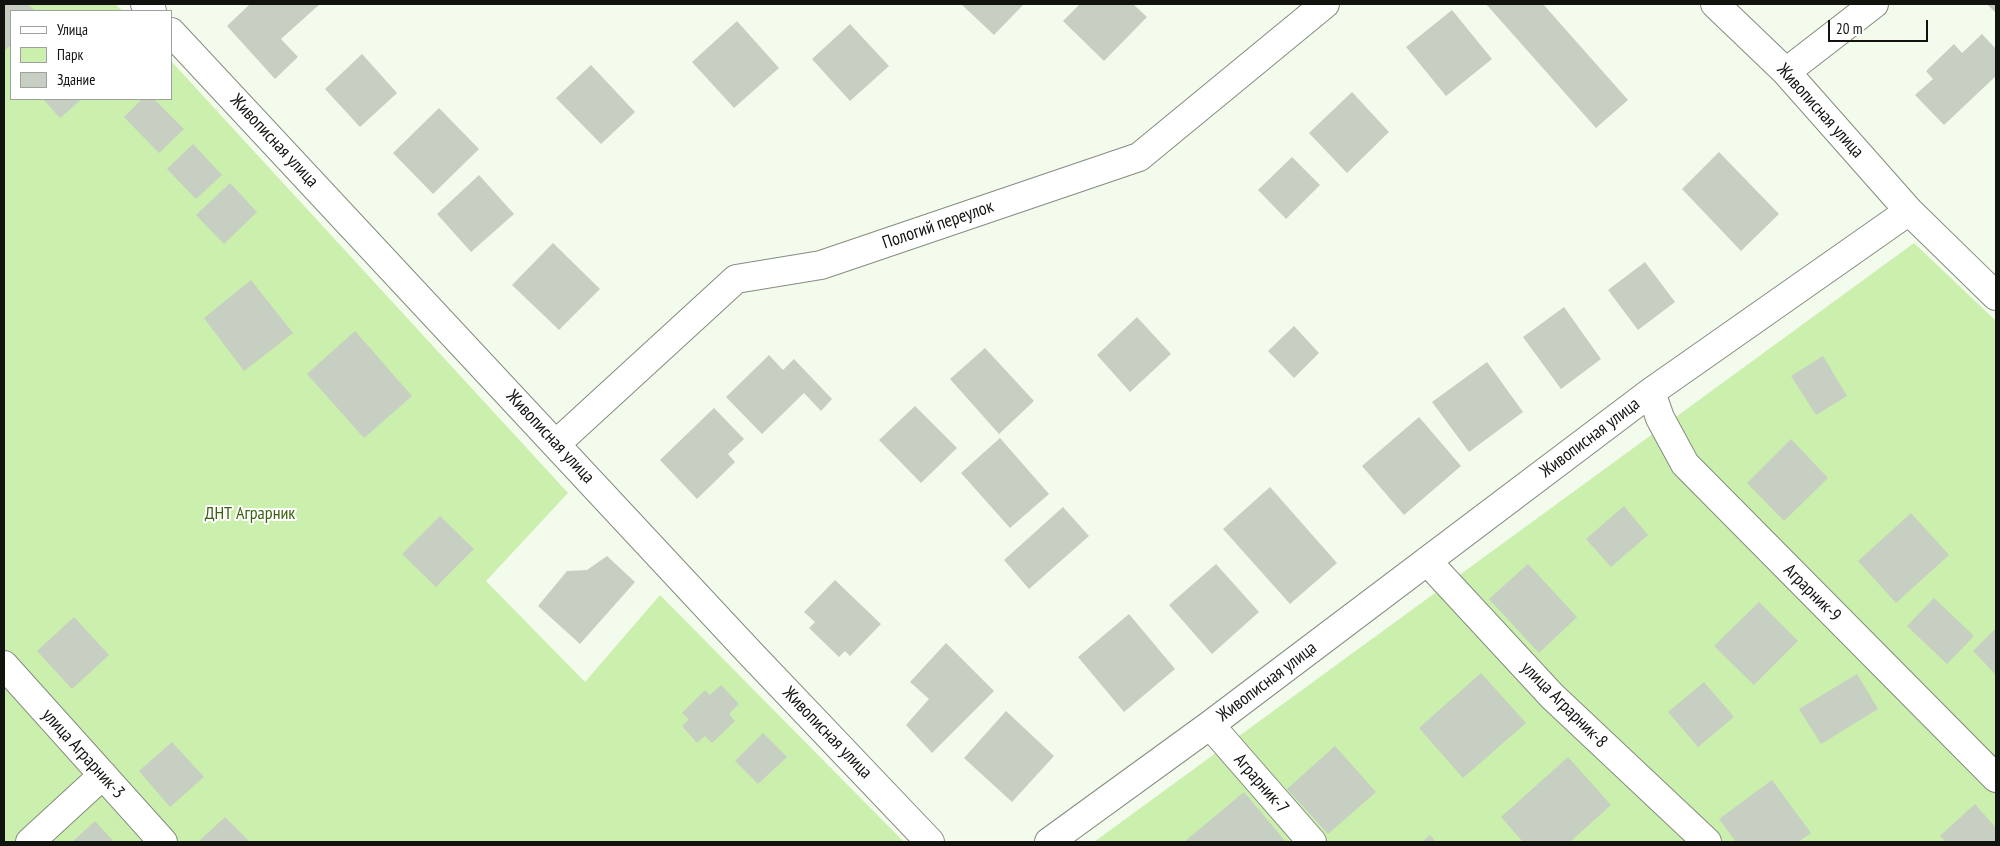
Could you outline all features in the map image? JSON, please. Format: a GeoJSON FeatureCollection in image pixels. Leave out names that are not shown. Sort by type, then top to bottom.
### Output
{"type":"FeatureCollection","features":[{"type":"Feature","properties":{"kind":"street","name":"Пологий переулок"},"geometry":{"type":"LineString","coordinates":[[556,444],[736,280],[822,265],[1139,158],[1325,4]]}},
{"type":"Feature","properties":{"kind":"street","name":"Живописная улица"},"geometry":{"type":"LineString","coordinates":[[1049,842],[1210,726],[1652,392],[1909,211],[1786,72],[1715,4]]}},
{"type":"Feature","properties":{"kind":"street"},"geometry":{"type":"LineString","coordinates":[[1786,72],[1874,4]]}},
{"type":"Feature","properties":{"kind":"street","name":"Живописная улица"},"geometry":{"type":"LineString","coordinates":[[172,33],[751,654],[930,842]]}},
{"type":"Feature","properties":{"kind":"street"},"geometry":{"type":"LineString","coordinates":[[1909,211],[1996,296]]}},
{"type":"Feature","properties":{"kind":"street","name":"Аграрник-9"},"geometry":{"type":"LineString","coordinates":[[1652,392],[1660,418],[1685,464],[1996,778]]}},
{"type":"Feature","properties":{"kind":"street","name":"улица Аграрник-8"},"geometry":{"type":"LineString","coordinates":[[1427,561],[1552,696],[1707,842]]}},
{"type":"Feature","properties":{"kind":"street","name":"улица Аграрник-3"},"geometry":{"type":"LineString","coordinates":[[4,666],[163,842]]}},
{"type":"Feature","properties":{"kind":"street","name":"Аграрник-7"},"geometry":{"type":"LineString","coordinates":[[1210,726],[1312,842]]}},
{"type":"Feature","properties":{"kind":"street"},"geometry":{"type":"LineString","coordinates":[[30,842],[103,775]]}},
{"type":"Feature","properties":{"kind":"green space","name":"ДНТ Аграрник"},"geometry":{"type":"Polygon","coordinates":[[[4,4],[115,4],[122,10],[10,10],[10,100],[172,100],[172,62],[568,493],[486,581],[585,682],[660,595],[904,842],[4,842],[4,4]]]}},
{"type":"Feature","properties":{"kind":"green space"},"geometry":{"type":"Polygon","coordinates":[[[1914,243],[1996,321],[1996,842],[1094,842],[1914,243]]]}},
{"type":"Feature","properties":{"kind":"building"},"geometry":{"type":"Polygon","coordinates":[[[4,4],[28,4],[34,10],[10,10],[10,46],[4,51],[4,4]]]}},
{"type":"Feature","properties":{"kind":"building"},"geometry":{"type":"Polygon","coordinates":[[[250,4],[320,4],[281,39],[298,57],[275,79],[227,26],[250,4]]]}},
{"type":"Feature","properties":{"kind":"building"},"geometry":{"type":"Polygon","coordinates":[[[961,4],[1024,4],[994,35],[961,4]]]}},
{"type":"Feature","properties":{"kind":"building"},"geometry":{"type":"Polygon","coordinates":[[[1080,4],[1133,4],[1147,17],[1104,61],[1063,21],[1080,4]]]}},
{"type":"Feature","properties":{"kind":"building"},"geometry":{"type":"Polygon","coordinates":[[[1486,4],[1543,4],[1628,100],[1596,128],[1486,4]]]}},
{"type":"Feature","properties":{"kind":"building"},"geometry":{"type":"Polygon","coordinates":[[[1987,4],[1996,4],[1996,13],[1987,4]]]}},
{"type":"Feature","properties":{"kind":"building"},"geometry":{"type":"Polygon","coordinates":[[[1452,10],[1492,59],[1446,96],[1406,47],[1452,10]]]}},
{"type":"Feature","properties":{"kind":"building"},"geometry":{"type":"Polygon","coordinates":[[[737,21],[779,68],[734,108],[692,62],[737,21]]]}},
{"type":"Feature","properties":{"kind":"building"},"geometry":{"type":"Polygon","coordinates":[[[850,24],[889,66],[850,101],[812,59],[850,24]]]}},
{"type":"Feature","properties":{"kind":"building"},"geometry":{"type":"Polygon","coordinates":[[[1982,34],[1996,49],[1996,76],[1944,125],[1915,95],[1933,79],[1926,71],[1954,44],[1962,53],[1982,34]]]}},
{"type":"Feature","properties":{"kind":"building"},"geometry":{"type":"Polygon","coordinates":[[[362,54],[397,93],[360,127],[325,89],[362,54]]]}},
{"type":"Feature","properties":{"kind":"building"},"geometry":{"type":"Polygon","coordinates":[[[591,65],[635,112],[601,144],[556,98],[591,65]]]}},
{"type":"Feature","properties":{"kind":"building"},"geometry":{"type":"Polygon","coordinates":[[[1352,92],[1389,132],[1347,173],[1309,133],[1352,92]]]}},
{"type":"Feature","properties":{"kind":"building"},"geometry":{"type":"Polygon","coordinates":[[[44,100],[81,100],[60,118],[44,100]]]}},
{"type":"Feature","properties":{"kind":"building"},"geometry":{"type":"Polygon","coordinates":[[[141,100],[155,100],[184,129],[159,153],[124,117],[141,100]]]}},
{"type":"Feature","properties":{"kind":"building"},"geometry":{"type":"Polygon","coordinates":[[[439,108],[479,149],[433,194],[393,153],[439,108]]]}},
{"type":"Feature","properties":{"kind":"building"},"geometry":{"type":"Polygon","coordinates":[[[193,144],[222,175],[196,199],[167,169],[193,144]]]}},
{"type":"Feature","properties":{"kind":"building"},"geometry":{"type":"Polygon","coordinates":[[[1719,152],[1779,214],[1741,251],[1682,189],[1719,152]]]}},
{"type":"Feature","properties":{"kind":"building"},"geometry":{"type":"Polygon","coordinates":[[[1292,157],[1320,185],[1286,219],[1258,190],[1292,157]]]}},
{"type":"Feature","properties":{"kind":"building"},"geometry":{"type":"Polygon","coordinates":[[[479,175],[514,214],[471,252],[437,214],[479,175]]]}},
{"type":"Feature","properties":{"kind":"building"},"geometry":{"type":"Polygon","coordinates":[[[230,183],[257,212],[224,244],[196,215],[230,183]]]}},
{"type":"Feature","properties":{"kind":"building"},"geometry":{"type":"Polygon","coordinates":[[[553,243],[600,289],[559,330],[512,285],[553,243]]]}},
{"type":"Feature","properties":{"kind":"building"},"geometry":{"type":"Polygon","coordinates":[[[1645,262],[1675,302],[1638,330],[1608,290],[1645,262]]]}},
{"type":"Feature","properties":{"kind":"building"},"geometry":{"type":"Polygon","coordinates":[[[251,280],[293,333],[244,371],[204,318],[251,280]]]}},
{"type":"Feature","properties":{"kind":"building"},"geometry":{"type":"Polygon","coordinates":[[[1564,307],[1601,359],[1561,389],[1523,337],[1564,307]]]}},
{"type":"Feature","properties":{"kind":"building"},"geometry":{"type":"Polygon","coordinates":[[[1137,317],[1171,354],[1130,392],[1097,355],[1137,317]]]}},
{"type":"Feature","properties":{"kind":"building"},"geometry":{"type":"Polygon","coordinates":[[[1294,326],[1319,353],[1294,378],[1268,351],[1294,326]]]}},
{"type":"Feature","properties":{"kind":"building"},"geometry":{"type":"Polygon","coordinates":[[[355,331],[412,396],[364,438],[307,374],[355,331]]]}},
{"type":"Feature","properties":{"kind":"building"},"geometry":{"type":"Polygon","coordinates":[[[985,348],[1034,401],[999,434],[950,379],[985,348]]]}},
{"type":"Feature","properties":{"kind":"building"},"geometry":{"type":"Polygon","coordinates":[[[769,355],[783,370],[794,359],[832,399],[821,411],[804,393],[762,434],[726,397],[769,355]]]}},
{"type":"Feature","properties":{"kind":"building"},"geometry":{"type":"Polygon","coordinates":[[[1823,356],[1847,396],[1816,415],[1791,376],[1823,356]]]}},
{"type":"Feature","properties":{"kind":"building"},"geometry":{"type":"Polygon","coordinates":[[[1487,362],[1523,412],[1469,452],[1432,402],[1487,362]]]}},
{"type":"Feature","properties":{"kind":"building"},"geometry":{"type":"Polygon","coordinates":[[[915,406],[957,448],[921,483],[879,440],[915,406]]]}},
{"type":"Feature","properties":{"kind":"building"},"geometry":{"type":"Polygon","coordinates":[[[714,408],[744,439],[728,454],[735,462],[697,499],[660,460],[714,408]]]}},
{"type":"Feature","properties":{"kind":"building"},"geometry":{"type":"Polygon","coordinates":[[[1419,417],[1461,466],[1404,515],[1362,466],[1419,417]]]}},
{"type":"Feature","properties":{"kind":"building"},"geometry":{"type":"Polygon","coordinates":[[[1000,438],[1049,494],[1010,528],[961,473],[1000,438]]]}},
{"type":"Feature","properties":{"kind":"building"},"geometry":{"type":"Polygon","coordinates":[[[1791,439],[1828,478],[1784,521],[1747,483],[1791,439]]]}},
{"type":"Feature","properties":{"kind":"building"},"geometry":{"type":"Polygon","coordinates":[[[1270,487],[1337,563],[1290,604],[1223,529],[1270,487]]]}},
{"type":"Feature","properties":{"kind":"building"},"geometry":{"type":"Polygon","coordinates":[[[1624,506],[1648,535],[1611,567],[1586,539],[1624,506]]]}},
{"type":"Feature","properties":{"kind":"building"},"geometry":{"type":"Polygon","coordinates":[[[1063,507],[1089,536],[1029,589],[1004,560],[1063,507]]]}},
{"type":"Feature","properties":{"kind":"building"},"geometry":{"type":"Polygon","coordinates":[[[1911,513],[1949,555],[1896,603],[1858,561],[1911,513]]]}},
{"type":"Feature","properties":{"kind":"building"},"geometry":{"type":"Polygon","coordinates":[[[440,516],[474,549],[436,587],[402,554],[440,516]]]}},
{"type":"Feature","properties":{"kind":"building"},"geometry":{"type":"Polygon","coordinates":[[[607,556],[635,582],[580,644],[538,606],[567,571],[587,570],[607,556]]]}},
{"type":"Feature","properties":{"kind":"building"},"geometry":{"type":"Polygon","coordinates":[[[1216,564],[1259,612],[1212,654],[1169,605],[1216,564]]]}},
{"type":"Feature","properties":{"kind":"building"},"geometry":{"type":"Polygon","coordinates":[[[1528,564],[1577,617],[1539,653],[1489,599],[1528,564]]]}},
{"type":"Feature","properties":{"kind":"building"},"geometry":{"type":"Polygon","coordinates":[[[835,580],[881,624],[850,656],[845,651],[839,657],[809,628],[815,622],[804,612],[835,580]]]}},
{"type":"Feature","properties":{"kind":"building"},"geometry":{"type":"Polygon","coordinates":[[[1934,598],[1974,636],[1947,664],[1907,626],[1934,598]]]}},
{"type":"Feature","properties":{"kind":"building"},"geometry":{"type":"Polygon","coordinates":[[[1759,602],[1798,641],[1754,685],[1714,646],[1759,602]]]}},
{"type":"Feature","properties":{"kind":"building"},"geometry":{"type":"Polygon","coordinates":[[[1129,614],[1175,669],[1124,712],[1078,657],[1129,614]]]}},
{"type":"Feature","properties":{"kind":"building"},"geometry":{"type":"Polygon","coordinates":[[[74,617],[109,655],[72,689],[37,651],[74,617]]]}},
{"type":"Feature","properties":{"kind":"building"},"geometry":{"type":"Polygon","coordinates":[[[1996,628],[1996,675],[1973,651],[1996,628]]]}},
{"type":"Feature","properties":{"kind":"building"},"geometry":{"type":"Polygon","coordinates":[[[946,643],[994,691],[932,753],[906,725],[929,699],[910,682],[946,643]]]}},
{"type":"Feature","properties":{"kind":"building"},"geometry":{"type":"Polygon","coordinates":[[[1481,673],[1526,723],[1463,778],[1419,728],[1481,673]]]}},
{"type":"Feature","properties":{"kind":"building"},"geometry":{"type":"Polygon","coordinates":[[[1857,674],[1878,709],[1821,744],[1799,709],[1857,674]]]}},
{"type":"Feature","properties":{"kind":"building"},"geometry":{"type":"Polygon","coordinates":[[[1704,682],[1734,717],[1698,747],[1668,712],[1704,682]]]}},
{"type":"Feature","properties":{"kind":"building"},"geometry":{"type":"Polygon","coordinates":[[[721,685],[739,704],[729,714],[735,721],[712,743],[705,736],[697,743],[682,726],[689,719],[682,713],[705,690],[710,695],[721,685]]]}},
{"type":"Feature","properties":{"kind":"building"},"geometry":{"type":"Polygon","coordinates":[[[1006,711],[1054,756],[1012,802],[964,758],[1006,711]]]}},
{"type":"Feature","properties":{"kind":"building"},"geometry":{"type":"Polygon","coordinates":[[[763,733],[787,757],[758,784],[735,761],[763,733]]]}},
{"type":"Feature","properties":{"kind":"building"},"geometry":{"type":"Polygon","coordinates":[[[172,742],[204,777],[170,807],[139,771],[172,742]]]}},
{"type":"Feature","properties":{"kind":"building"},"geometry":{"type":"Polygon","coordinates":[[[1335,746],[1376,792],[1328,834],[1287,789],[1335,746]]]}},
{"type":"Feature","properties":{"kind":"building"},"geometry":{"type":"Polygon","coordinates":[[[1568,757],[1611,805],[1570,842],[1523,842],[1501,817],[1568,757]]]}},
{"type":"Feature","properties":{"kind":"building"},"geometry":{"type":"Polygon","coordinates":[[[1772,780],[1811,833],[1798,842],[1736,842],[1719,819],[1772,780]]]}},
{"type":"Feature","properties":{"kind":"building"},"geometry":{"type":"Polygon","coordinates":[[[1244,792],[1286,842],[1184,842],[1244,792]]]}},
{"type":"Feature","properties":{"kind":"building"},"geometry":{"type":"Polygon","coordinates":[[[1975,804],[1996,828],[1996,842],[1946,842],[1940,836],[1975,804]]]}},
{"type":"Feature","properties":{"kind":"building"},"geometry":{"type":"Polygon","coordinates":[[[225,817],[250,842],[198,842],[225,817]]]}},
{"type":"Feature","properties":{"kind":"building"},"geometry":{"type":"Polygon","coordinates":[[[95,821],[114,842],[72,842],[95,821]]]}},
{"type":"Feature","properties":{"kind":"building"},"geometry":{"type":"Polygon","coordinates":[[[1430,835],[1436,842],[1422,842],[1430,835]]]}}]}
